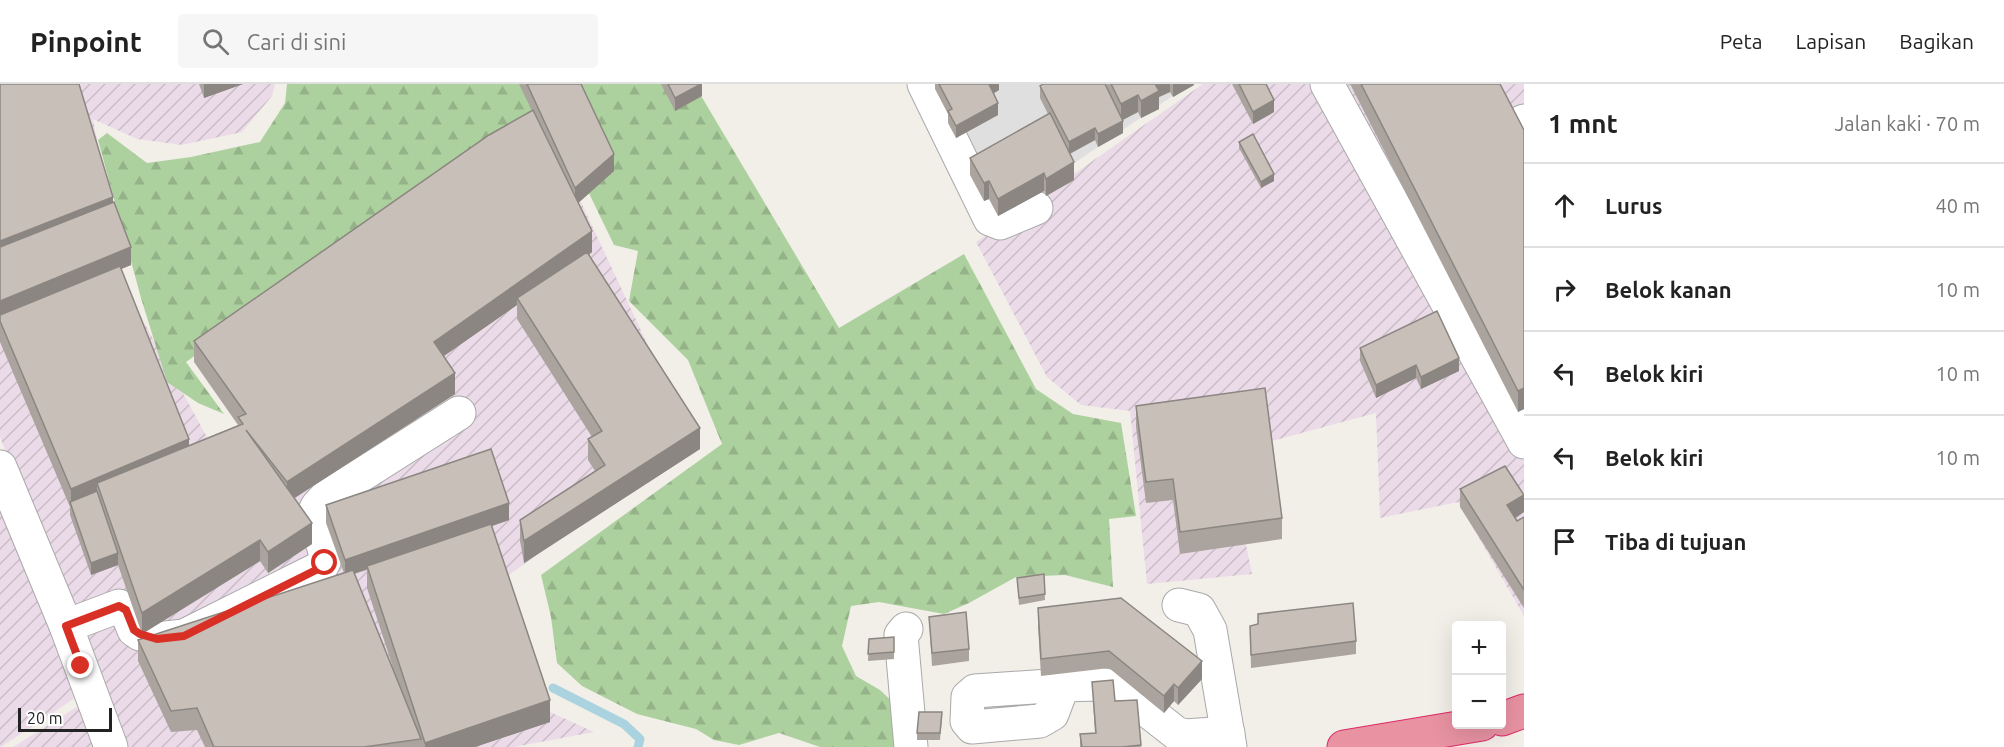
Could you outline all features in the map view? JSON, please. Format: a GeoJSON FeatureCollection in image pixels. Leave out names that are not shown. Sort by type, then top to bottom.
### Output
{"type":"FeatureCollection","features":[{"type":"Feature","properties":{"kind":"highway"},"geometry":{"type":"LineString","coordinates":[[1506,718],[1524,711]]}},
{"type":"Feature","properties":{"kind":"highway"},"geometry":{"type":"LineString","coordinates":[[1344,747],[1452,729]]}},
{"type":"Feature","properties":{"kind":"highway"},"geometry":{"type":"LineString","coordinates":[[1439,747],[1477,729]]}},
{"type":"Feature","properties":{"kind":"highway"},"geometry":{"type":"LineString","coordinates":[[1458,747],[1481,729]]}},
{"type":"Feature","properties":{"kind":"street"},"geometry":{"type":"LineString","coordinates":[[1327,84],[1524,442]]}},
{"type":"Feature","properties":{"kind":"street"},"geometry":{"type":"LineString","coordinates":[[927,85],[990,219],[1000,223],[1036,208]]}},
{"type":"Feature","properties":{"kind":"street"},"geometry":{"type":"LineString","coordinates":[[1499,94],[1521,129]]}},
{"type":"Feature","properties":{"kind":"street"},"geometry":{"type":"LineString","coordinates":[[66,626],[119,606],[126,610],[134,630],[140,634],[157,639],[184,636],[320,568],[325,563],[326,555],[313,519],[316,508],[325,498],[459,413]]}},
{"type":"Feature","properties":{"kind":"street"},"geometry":{"type":"LineString","coordinates":[[0,467],[66,626],[111,747]]}},
{"type":"Feature","properties":{"kind":"street"},"geometry":{"type":"LineString","coordinates":[[1063,685],[1109,686],[1130,697],[1176,733],[1229,740],[1210,630],[1199,610],[1179,604]]}},
{"type":"Feature","properties":{"kind":"street"},"geometry":{"type":"LineString","coordinates":[[906,629],[901,635],[911,747]]}},
{"type":"Feature","properties":{"kind":"shaded area"},"geometry":{"type":"Polygon","coordinates":[[[0,84],[275,84],[272,96],[242,132],[182,145],[137,139],[93,119],[123,284],[218,457],[552,140],[694,444],[506,577],[548,711],[594,732],[514,747],[13,747],[99,693],[0,437],[0,84]]]}},
{"type":"Feature","properties":{"kind":"shaded area"},"geometry":{"type":"Polygon","coordinates":[[[920,84],[1190,84],[991,220],[920,84]]]}},
{"type":"Feature","properties":{"kind":"shaded area"},"geometry":{"type":"Polygon","coordinates":[[[1203,84],[1524,84],[1524,616],[1458,502],[1380,518],[1376,413],[1227,453],[1252,574],[1147,584],[1130,411],[1081,405],[1047,377],[976,242],[1203,84]]]}},
{"type":"Feature","properties":{"kind":"shaded area"},"geometry":{"type":"Polygon","coordinates":[[[0,501],[78,696],[1,747],[0,747],[0,501]]]}},
{"type":"Feature","properties":{"kind":"green space"},"geometry":{"type":"Polygon","coordinates":[[[287,84],[694,84],[839,328],[964,254],[1036,389],[1073,414],[1121,423],[1136,516],[1109,519],[1113,587],[1065,575],[1016,577],[944,614],[879,602],[851,606],[842,646],[856,676],[880,690],[899,708],[917,747],[820,747],[779,733],[739,745],[714,740],[696,729],[637,714],[582,686],[557,663],[551,617],[541,575],[722,444],[688,360],[629,301],[638,251],[614,245],[572,158],[492,148],[186,362],[224,414],[198,403],[167,382],[141,298],[98,140],[107,133],[147,163],[191,157],[260,142],[285,103],[287,84]]]}},
{"type":"Feature","properties":{"kind":"building"},"geometry":{"type":"Polygon","coordinates":[[[0,84],[79,84],[113,197],[0,241],[0,84]]]}},
{"type":"Feature","properties":{"kind":"building"},"geometry":{"type":"Polygon","coordinates":[[[527,84],[581,84],[614,154],[575,188],[527,84]]]}},
{"type":"Feature","properties":{"kind":"building"},"geometry":{"type":"Polygon","coordinates":[[[668,84],[701,84],[675,98],[668,84]]]}},
{"type":"Feature","properties":{"kind":"building"},"geometry":{"type":"Polygon","coordinates":[[[939,84],[989,84],[998,103],[956,126],[948,111],[952,109],[939,84]]]}},
{"type":"Feature","properties":{"kind":"building"},"geometry":{"type":"Polygon","coordinates":[[[1043,84],[1105,84],[1123,121],[1098,134],[1095,128],[1069,142],[1040,86],[1043,84]]]}},
{"type":"Feature","properties":{"kind":"building"},"geometry":{"type":"Polygon","coordinates":[[[1111,84],[1155,84],[1159,91],[1141,101],[1138,95],[1121,104],[1111,84]]]}},
{"type":"Feature","properties":{"kind":"building"},"geometry":{"type":"Polygon","coordinates":[[[1239,84],[1266,84],[1274,100],[1253,112],[1239,84]]]}},
{"type":"Feature","properties":{"kind":"building"},"geometry":{"type":"Polygon","coordinates":[[[1361,84],[1500,84],[1524,130],[1524,388],[1518,391],[1361,84]]]}},
{"type":"Feature","properties":{"kind":"building"},"geometry":{"type":"Polygon","coordinates":[[[533,110],[592,231],[434,342],[455,373],[287,482],[246,430],[312,523],[268,552],[260,540],[142,613],[97,483],[243,424],[238,417],[246,414],[194,341],[489,135],[533,110]]]}},
{"type":"Feature","properties":{"kind":"building"},"geometry":{"type":"Polygon","coordinates":[[[1050,113],[1074,162],[1046,179],[1044,173],[998,199],[989,181],[984,183],[970,158],[1050,113]]]}},
{"type":"Feature","properties":{"kind":"building"},"geometry":{"type":"Polygon","coordinates":[[[1253,134],[1274,174],[1261,182],[1239,142],[1253,134]]]}},
{"type":"Feature","properties":{"kind":"building"},"geometry":{"type":"Polygon","coordinates":[[[114,202],[131,247],[0,301],[0,247],[114,202]]]}},
{"type":"Feature","properties":{"kind":"building"},"geometry":{"type":"Polygon","coordinates":[[[587,252],[700,428],[524,541],[520,520],[605,465],[588,439],[602,431],[517,298],[587,252]]]}},
{"type":"Feature","properties":{"kind":"building"},"geometry":{"type":"Polygon","coordinates":[[[120,266],[189,439],[71,489],[0,321],[0,315],[120,266]]]}},
{"type":"Feature","properties":{"kind":"building"},"geometry":{"type":"Polygon","coordinates":[[[1437,311],[1459,358],[1421,377],[1416,365],[1376,385],[1360,348],[1437,311]]]}},
{"type":"Feature","properties":{"kind":"building"},"geometry":{"type":"Polygon","coordinates":[[[1265,388],[1282,518],[1180,532],[1173,479],[1146,482],[1136,406],[1265,388]]]}},
{"type":"Feature","properties":{"kind":"building"},"geometry":{"type":"Polygon","coordinates":[[[491,449],[509,503],[345,560],[326,505],[491,449]]]}},
{"type":"Feature","properties":{"kind":"building"},"geometry":{"type":"Polygon","coordinates":[[[1505,466],[1524,495],[1507,505],[1517,521],[1524,517],[1524,590],[1460,489],[1505,466]]]}},
{"type":"Feature","properties":{"kind":"building"},"geometry":{"type":"Polygon","coordinates":[[[97,491],[118,553],[91,563],[70,502],[97,491]]]}},
{"type":"Feature","properties":{"kind":"building"},"geometry":{"type":"Polygon","coordinates":[[[491,524],[550,700],[425,743],[367,566],[491,524]]]}},
{"type":"Feature","properties":{"kind":"building"},"geometry":{"type":"Polygon","coordinates":[[[353,570],[421,739],[364,747],[214,747],[197,708],[171,711],[138,640],[353,570]]]}},
{"type":"Feature","properties":{"kind":"building"},"geometry":{"type":"Polygon","coordinates":[[[1044,574],[1045,594],[1019,598],[1017,578],[1044,574]]]}},
{"type":"Feature","properties":{"kind":"building"},"geometry":{"type":"Polygon","coordinates":[[[1121,598],[1202,661],[1178,688],[1174,684],[1164,696],[1109,651],[1041,659],[1038,608],[1121,598]]]}},
{"type":"Feature","properties":{"kind":"building"},"geometry":{"type":"Polygon","coordinates":[[[1353,603],[1356,641],[1251,655],[1250,626],[1258,624],[1258,614],[1353,603]]]}},
{"type":"Feature","properties":{"kind":"building"},"geometry":{"type":"Polygon","coordinates":[[[966,612],[969,649],[932,653],[929,617],[966,612]]]}},
{"type":"Feature","properties":{"kind":"building"},"geometry":{"type":"Polygon","coordinates":[[[894,637],[894,652],[868,654],[869,639],[894,637]]]}},
{"type":"Feature","properties":{"kind":"building"},"geometry":{"type":"Polygon","coordinates":[[[1113,680],[1115,701],[1137,700],[1141,745],[1082,747],[1080,734],[1096,733],[1092,682],[1113,680]]]}},
{"type":"Feature","properties":{"kind":"building"},"geometry":{"type":"Polygon","coordinates":[[[919,712],[942,712],[940,733],[917,733],[919,712]]]}},
{"type":"Feature","properties":{"kind":"waterway"},"geometry":{"type":"LineString","coordinates":[[553,688],[624,724],[640,739],[638,747]]}},
{"type":"Feature","properties":{"kind":"route"},"geometry":{"type":"LineString","coordinates":[[81,666],[66,626],[119,606],[126,610],[134,630],[140,634],[157,639],[184,636],[320,568],[325,563]]}}]}
